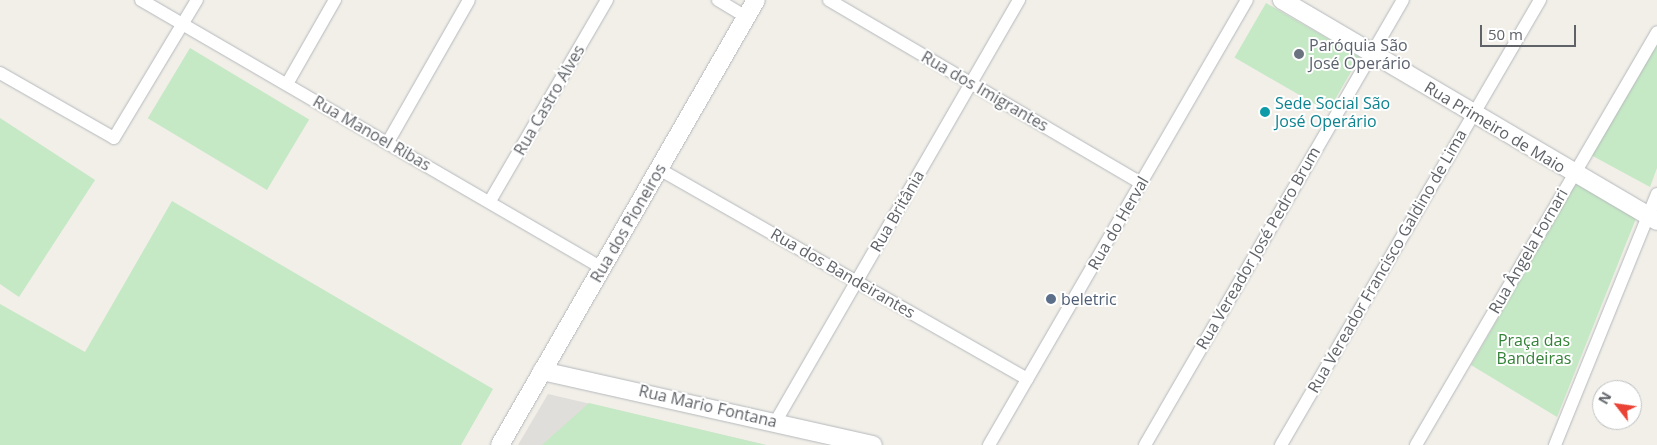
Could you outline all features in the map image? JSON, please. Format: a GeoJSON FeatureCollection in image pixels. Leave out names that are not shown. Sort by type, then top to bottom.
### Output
{"type":"FeatureCollection","features":[{"type":"Feature","properties":{"kind":"main road","name":"Rua dos Pioneiros"},"geometry":{"type":"LineString","coordinates":[[500,445],[756,0]]}},
{"type":"Feature","properties":{"kind":"main road","name":"Rua Primeiro de Maio"},"geometry":{"type":"LineString","coordinates":[[1282,0],[1374,48],[1577,169],[1654,209]]}},
{"type":"Feature","properties":{"kind":"main road","name":"Rua Primeiro de Maio"},"geometry":{"type":"LineString","coordinates":[[1304,0],[1374,48]]}},
{"type":"Feature","properties":{"kind":"main road","name":"Rua Mario Fontana"},"geometry":{"type":"LineString","coordinates":[[542,371],[776,421],[873,445]]}},
{"type":"Feature","properties":{"kind":"street","name":"Rua Manoel Ribas"},"geometry":{"type":"LineString","coordinates":[[141,0],[490,201],[602,268]]}},
{"type":"Feature","properties":{"kind":"street"},"geometry":{"type":"LineString","coordinates":[[0,73],[114,138],[196,0]]}},
{"type":"Feature","properties":{"kind":"street"},"geometry":{"type":"LineString","coordinates":[[287,84],[335,0]]}},
{"type":"Feature","properties":{"kind":"street"},"geometry":{"type":"LineString","coordinates":[[388,142],[469,0]]}},
{"type":"Feature","properties":{"kind":"street","name":"Rua Castro Alves"},"geometry":{"type":"LineString","coordinates":[[490,201],[607,0]]}},
{"type":"Feature","properties":{"kind":"street"},"geometry":{"type":"LineString","coordinates":[[718,0],[746,18]]}},
{"type":"Feature","properties":{"kind":"street","name":"Rua dos Imigrantes"},"geometry":{"type":"LineString","coordinates":[[829,0],[1141,183]]}},
{"type":"Feature","properties":{"kind":"street","name":"Rua Britânia"},"geometry":{"type":"LineString","coordinates":[[776,421],[1019,0]]}},
{"type":"Feature","properties":{"kind":"street","name":"Rua do Herval"},"geometry":{"type":"LineString","coordinates":[[989,445],[1247,0]]}},
{"type":"Feature","properties":{"kind":"street","name":"Rua Vereador José Pedro Brum"},"geometry":{"type":"LineString","coordinates":[[1144,445],[1403,0]]}},
{"type":"Feature","properties":{"kind":"street","name":"Rua Vereador Francisco Galdino de Lima"},"geometry":{"type":"LineString","coordinates":[[1281,445],[1540,0]]}},
{"type":"Feature","properties":{"kind":"street","name":"Rua Ângela Fornari"},"geometry":{"type":"LineString","coordinates":[[1416,445],[1657,32]]}},
{"type":"Feature","properties":{"kind":"street","name":"Rua dos Bandeirantes"},"geometry":{"type":"LineString","coordinates":[[659,168],[1027,379]]}},
{"type":"Feature","properties":{"kind":"street"},"geometry":{"type":"LineString","coordinates":[[1555,445],[1654,209]]}},
{"type":"Feature","properties":{"kind":"shaded area"},"geometry":{"type":"Polygon","coordinates":[[[548,394],[766,445],[518,445],[548,394]]]}},
{"type":"Feature","properties":{"kind":"green space"},"geometry":{"type":"Polygon","coordinates":[[[1266,3],[1360,57],[1328,112],[1234,58],[1266,3]]]}},
{"type":"Feature","properties":{"kind":"green space"},"geometry":{"type":"Polygon","coordinates":[[[1657,38],[1657,168],[1650,187],[1591,155],[1638,78],[1657,38]]]}},
{"type":"Feature","properties":{"kind":"green space"},"geometry":{"type":"Polygon","coordinates":[[[190,48],[309,120],[267,190],[148,118],[190,48]]]}},
{"type":"Feature","properties":{"kind":"green space"},"geometry":{"type":"Polygon","coordinates":[[[0,118],[95,180],[19,297],[0,284],[0,118]]]}},
{"type":"Feature","properties":{"kind":"green space","name":"Praça das Bandeiras"},"geometry":{"type":"Polygon","coordinates":[[[1577,181],[1637,216],[1557,417],[1471,365],[1577,181]]]}},
{"type":"Feature","properties":{"kind":"green space"},"geometry":{"type":"Polygon","coordinates":[[[172,201],[493,389],[461,445],[0,445],[0,304],[85,352],[172,201]]]}},
{"type":"Feature","properties":{"kind":"green space"},"geometry":{"type":"Polygon","coordinates":[[[589,403],[766,445],[542,445],[589,403]]]}},
{"type":"Feature","properties":{"kind":"place","name":"Paróquia São José Operário"},"geometry":{"type":"Point","coordinates":[1299,54]}},
{"type":"Feature","properties":{"kind":"place","name":"Sede Social São José Operário"},"geometry":{"type":"Point","coordinates":[1265,112]}},
{"type":"Feature","properties":{"kind":"place","name":"beletric"},"geometry":{"type":"Point","coordinates":[1051,299]}}]}
